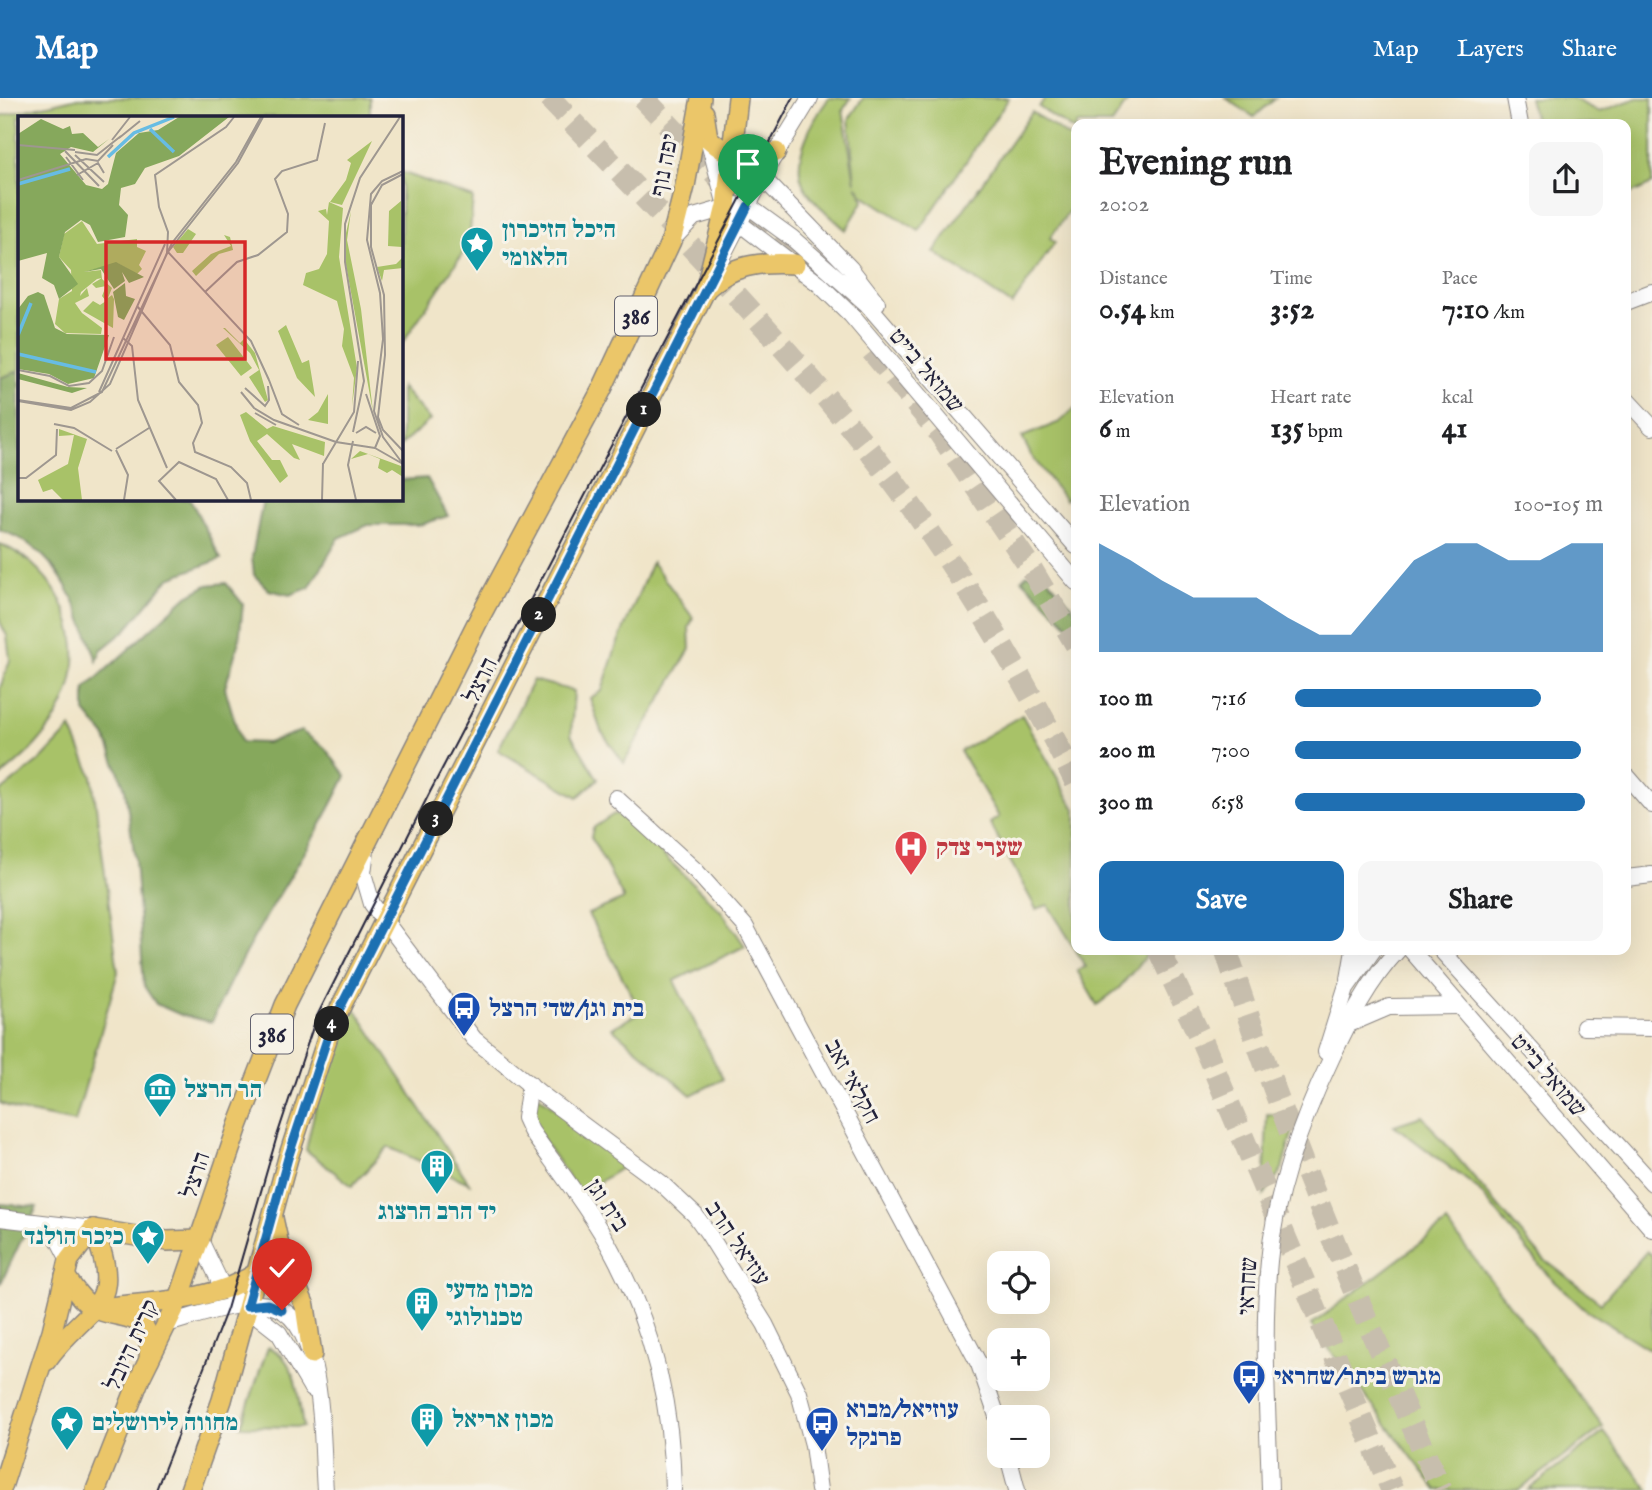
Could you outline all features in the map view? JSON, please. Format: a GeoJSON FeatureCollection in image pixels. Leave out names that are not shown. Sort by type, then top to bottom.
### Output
{"type":"FeatureCollection","features":[{"type":"Feature","properties":{"kind":"main road"},"geometry":{"type":"LineString","coordinates":[[701,98],[708,138],[742,157],[762,177]]}},
{"type":"Feature","properties":{"kind":"main road","name":"יפה נוף"},"geometry":{"type":"LineString","coordinates":[[671,241],[685,186],[701,98]]}},
{"type":"Feature","properties":{"kind":"main road","name":"386"},"geometry":{"type":"LineString","coordinates":[[705,291],[726,206],[742,157],[737,119],[738,98]]}},
{"type":"Feature","properties":{"kind":"main road"},"geometry":{"type":"LineString","coordinates":[[742,157],[776,152]]}},
{"type":"Feature","properties":{"kind":"main road","name":"הרצל"},"geometry":{"type":"LineString","coordinates":[[179,1298],[272,1034],[481,615],[601,390],[671,241]]}},
{"type":"Feature","properties":{"kind":"main road"},"geometry":{"type":"LineString","coordinates":[[705,291],[733,269],[769,263],[795,264]]}},
{"type":"Feature","properties":{"kind":"main road","name":"הרצל"},"geometry":{"type":"LineString","coordinates":[[247,1306],[272,1213],[332,1024],[705,291]]}},
{"type":"Feature","properties":{"kind":"main road"},"geometry":{"type":"LineString","coordinates":[[272,1213],[279,1245],[305,1306],[312,1354]]}},
{"type":"Feature","properties":{"kind":"main road"},"geometry":{"type":"LineString","coordinates":[[93,1229],[167,1241],[200,1240]]}},
{"type":"Feature","properties":{"kind":"main road"},"geometry":{"type":"LineString","coordinates":[[1,1490],[40,1371],[67,1268],[93,1229]]}},
{"type":"Feature","properties":{"kind":"main road"},"geometry":{"type":"LineString","coordinates":[[40,1371],[54,1350],[95,1309],[105,1294],[107,1280],[103,1253],[93,1229]]}},
{"type":"Feature","properties":{"kind":"main road"},"geometry":{"type":"LineString","coordinates":[[67,1268],[95,1309],[124,1315],[140,1324],[148,1337],[149,1359]]}},
{"type":"Feature","properties":{"kind":"main road"},"geometry":{"type":"LineString","coordinates":[[95,1309],[225,1289],[256,1273]]}},
{"type":"Feature","properties":{"kind":"main road","name":"קרית היובל"},"geometry":{"type":"LineString","coordinates":[[96,1490],[149,1359],[179,1298]]}},
{"type":"Feature","properties":{"kind":"main road"},"geometry":{"type":"LineString","coordinates":[[190,1490],[222,1400],[247,1306]]}},
{"type":"Feature","properties":{"kind":"street","name":"הרצל"},"geometry":{"type":"LineString","coordinates":[[705,291],[762,177],[810,98]]}},
{"type":"Feature","properties":{"kind":"street"},"geometry":{"type":"LineString","coordinates":[[1515,98],[1519,119]]}},
{"type":"Feature","properties":{"kind":"street","name":"שמואל בייט"},"geometry":{"type":"LineString","coordinates":[[708,138],[726,206],[739,223],[795,264],[851,315],[1071,576]]}},
{"type":"Feature","properties":{"kind":"street"},"geometry":{"type":"LineString","coordinates":[[762,177],[850,268],[919,362]]}},
{"type":"Feature","properties":{"kind":"street"},"geometry":{"type":"LineString","coordinates":[[671,241],[694,217],[726,206],[748,206]]}},
{"type":"Feature","properties":{"kind":"street","name":"שמואל בייט"},"geometry":{"type":"LineString","coordinates":[[748,206],[828,268],[867,304],[1071,540]]}},
{"type":"Feature","properties":{"kind":"street"},"geometry":{"type":"LineString","coordinates":[[1631,300],[1652,292]]}},
{"type":"Feature","properties":{"kind":"street"},"geometry":{"type":"LineString","coordinates":[[1631,404],[1652,427]]}},
{"type":"Feature","properties":{"kind":"street"},"geometry":{"type":"LineString","coordinates":[[1631,781],[1652,805]]}},
{"type":"Feature","properties":{"kind":"street","name":"חקלאי זאב"},"geometry":{"type":"LineString","coordinates":[[616,798],[696,871],[745,926],[979,1364],[993,1405]]}},
{"type":"Feature","properties":{"kind":"street"},"geometry":{"type":"LineString","coordinates":[[369,838],[364,861],[364,885],[372,904],[387,915],[435,988],[474,1039],[530,1084]]}},
{"type":"Feature","properties":{"kind":"street"},"geometry":{"type":"LineString","coordinates":[[1631,877],[1652,875]]}},
{"type":"Feature","properties":{"kind":"street"},"geometry":{"type":"LineString","coordinates":[[1346,988],[1353,955]]}},
{"type":"Feature","properties":{"kind":"street","name":"שחראי"},"geometry":{"type":"LineString","coordinates":[[1270,1490],[1267,1414],[1269,1260],[1279,1200],[1316,1091],[1338,1007],[1346,988],[1369,955]]}},
{"type":"Feature","properties":{"kind":"street","name":"שחראי"},"geometry":{"type":"LineString","coordinates":[[1316,1091],[1368,987],[1394,955]]}},
{"type":"Feature","properties":{"kind":"street","name":"שמואל בייט"},"geometry":{"type":"LineString","coordinates":[[1415,955],[1652,1229]]}},
{"type":"Feature","properties":{"kind":"street","name":"שמואל בייט"},"geometry":{"type":"LineString","coordinates":[[1446,955],[1652,1182]]}},
{"type":"Feature","properties":{"kind":"street"},"geometry":{"type":"LineString","coordinates":[[1347,1025],[1389,1007],[1458,1006]]}},
{"type":"Feature","properties":{"kind":"street"},"geometry":{"type":"LineString","coordinates":[[1584,1027],[1652,1028]]}},
{"type":"Feature","properties":{"kind":"street","name":"בית וגן"},"geometry":{"type":"LineString","coordinates":[[530,1084],[525,1104],[528,1125],[613,1254],[655,1353],[667,1419],[673,1490]]}},
{"type":"Feature","properties":{"kind":"street","name":"עוזיאל הרב"},"geometry":{"type":"LineString","coordinates":[[530,1084],[661,1184],[695,1215],[708,1233],[765,1324],[799,1394],[813,1445],[819,1490]]}},
{"type":"Feature","properties":{"kind":"street"},"geometry":{"type":"LineString","coordinates":[[8,1219],[93,1229]]}},
{"type":"Feature","properties":{"kind":"street"},"geometry":{"type":"LineString","coordinates":[[8,1219],[34,1223],[51,1232],[62,1244],[67,1268]]}},
{"type":"Feature","properties":{"kind":"street"},"geometry":{"type":"LineString","coordinates":[[200,1240],[225,1289],[288,1343],[318,1400]]}},
{"type":"Feature","properties":{"kind":"street"},"geometry":{"type":"LineString","coordinates":[[167,1324],[267,1304],[288,1314],[304,1334],[312,1354],[325,1490]]}},
{"type":"Feature","properties":{"kind":"street"},"geometry":{"type":"LineString","coordinates":[[1011,1468],[1017,1490]]}},
{"type":"Feature","properties":{"kind":"green space"},"geometry":{"type":"Polygon","coordinates":[[[78,98],[370,98],[370,116],[18,116],[18,405],[0,393],[0,116],[78,98]]]}},
{"type":"Feature","properties":{"kind":"green space"},"geometry":{"type":"Polygon","coordinates":[[[829,98],[851,98],[843,110],[855,182],[849,119],[863,98],[1009,98],[919,231],[863,195],[856,185],[864,200],[846,230],[812,198],[800,176],[802,152],[810,128],[829,98]]]}},
{"type":"Feature","properties":{"kind":"green space"},"geometry":{"type":"Polygon","coordinates":[[[1045,98],[1130,98],[1115,119],[1071,119],[1071,129],[1039,107],[1045,98]]]}},
{"type":"Feature","properties":{"kind":"green space"},"geometry":{"type":"Polygon","coordinates":[[[1226,98],[1276,98],[1254,117],[1226,98]]]}},
{"type":"Feature","properties":{"kind":"green space"},"geometry":{"type":"Polygon","coordinates":[[[1529,98],[1572,98],[1599,112],[1637,98],[1652,98],[1652,184],[1631,194],[1631,119],[1535,119],[1529,98]]]}},
{"type":"Feature","properties":{"kind":"green space"},"geometry":{"type":"Polygon","coordinates":[[[1032,112],[1071,139],[1071,208],[1050,238],[1055,242],[1012,305],[934,252],[1032,112]]]}},
{"type":"Feature","properties":{"kind":"green space"},"geometry":{"type":"Polygon","coordinates":[[[402,172],[473,198],[469,244],[402,344],[402,172]]]}},
{"type":"Feature","properties":{"kind":"green space"},"geometry":{"type":"Polygon","coordinates":[[[18,371],[18,500],[191,500],[221,559],[169,578],[126,630],[101,650],[97,661],[64,582],[38,551],[21,539],[0,530],[0,378],[18,371]]]}},
{"type":"Feature","properties":{"kind":"green space"},"geometry":{"type":"Polygon","coordinates":[[[402,388],[430,420],[402,444],[402,388]]]}},
{"type":"Feature","properties":{"kind":"green space"},"geometry":{"type":"Polygon","coordinates":[[[1071,412],[1071,495],[1065,500],[1031,455],[1022,437],[1060,422],[1071,412]]]}},
{"type":"Feature","properties":{"kind":"green space"},"geometry":{"type":"Polygon","coordinates":[[[427,478],[448,516],[420,525],[368,525],[339,538],[309,588],[290,595],[269,590],[254,575],[252,557],[263,500],[402,500],[402,480],[427,478]]]}},
{"type":"Feature","properties":{"kind":"green space"},"geometry":{"type":"Polygon","coordinates":[[[0,544],[40,571],[55,590],[66,611],[74,658],[71,682],[57,716],[36,745],[0,777],[0,688],[10,660],[7,636],[0,622],[0,544]]]}},
{"type":"Feature","properties":{"kind":"green space"},"geometry":{"type":"Polygon","coordinates":[[[652,562],[693,618],[689,627],[690,649],[624,763],[601,731],[590,698],[602,691],[616,647],[652,562]]]}},
{"type":"Feature","properties":{"kind":"green space"},"geometry":{"type":"Polygon","coordinates":[[[1027,574],[1044,574],[1071,605],[1071,628],[1022,579],[1027,574]]]}},
{"type":"Feature","properties":{"kind":"green space"},"geometry":{"type":"Polygon","coordinates":[[[226,583],[243,604],[239,641],[225,688],[241,742],[267,743],[301,731],[325,748],[346,776],[242,959],[212,1022],[181,1015],[156,1004],[144,986],[135,859],[125,789],[105,736],[85,712],[85,689],[187,596],[207,585],[226,583]]]}},
{"type":"Feature","properties":{"kind":"green space"},"geometry":{"type":"Polygon","coordinates":[[[533,680],[574,691],[571,735],[598,779],[578,797],[498,750],[533,680]]]}},
{"type":"Feature","properties":{"kind":"green space"},"geometry":{"type":"Polygon","coordinates":[[[1022,715],[1071,802],[1071,942],[1048,905],[1036,909],[990,823],[999,817],[960,751],[1022,715]]]}},
{"type":"Feature","properties":{"kind":"green space"},"geometry":{"type":"Polygon","coordinates":[[[71,728],[92,776],[118,972],[75,1122],[20,1111],[0,1103],[0,792],[43,758],[71,728]]]}},
{"type":"Feature","properties":{"kind":"green space"},"geometry":{"type":"Polygon","coordinates":[[[614,814],[623,816],[722,912],[745,946],[674,981],[723,1079],[691,1095],[612,1028],[641,1012],[588,914],[624,899],[591,837],[593,828],[614,814]]]}},
{"type":"Feature","properties":{"kind":"green space"},"geometry":{"type":"Polygon","coordinates":[[[1079,955],[1147,955],[1119,988],[1097,1005],[1077,970],[1086,967],[1079,955]]]}},
{"type":"Feature","properties":{"kind":"green space"},"geometry":{"type":"Polygon","coordinates":[[[354,1007],[469,1183],[388,1147],[352,1186],[306,1150],[316,1104],[354,1007]]]}},
{"type":"Feature","properties":{"kind":"green space"},"geometry":{"type":"Polygon","coordinates":[[[532,1091],[629,1163],[580,1194],[533,1125],[532,1091]]]}},
{"type":"Feature","properties":{"kind":"green space"},"geometry":{"type":"Polygon","coordinates":[[[1267,1114],[1297,1116],[1282,1169],[1264,1195],[1267,1114]]]}},
{"type":"Feature","properties":{"kind":"green space"},"geometry":{"type":"Polygon","coordinates":[[[1422,1116],[1542,1258],[1601,1303],[1647,1251],[1652,1256],[1652,1351],[1584,1309],[1547,1274],[1477,1188],[1394,1125],[1422,1116]]]}},
{"type":"Feature","properties":{"kind":"green space"},"geometry":{"type":"Polygon","coordinates":[[[0,1204],[37,1207],[0,1285],[0,1204]]]}},
{"type":"Feature","properties":{"kind":"green space"},"geometry":{"type":"Polygon","coordinates":[[[1447,1223],[1603,1427],[1519,1490],[1437,1490],[1311,1325],[1447,1223]]]}},
{"type":"Feature","properties":{"kind":"green space"},"geometry":{"type":"Polygon","coordinates":[[[268,1347],[278,1352],[291,1370],[298,1392],[303,1427],[241,1426],[268,1347]]]}},
{"type":"Feature","properties":{"kind":"green space"},"geometry":{"type":"Polygon","coordinates":[[[1604,1432],[1649,1490],[1528,1490],[1604,1432]]]}},
{"type":"Feature","properties":{"kind":"tunnel"},"geometry":{"type":"LineString","coordinates":[[549,98],[769,331],[892,480],[991,627],[1071,772]]}},
{"type":"Feature","properties":{"kind":"tunnel"},"geometry":{"type":"LineString","coordinates":[[643,98],[727,186]]}},
{"type":"Feature","properties":{"kind":"tunnel"},"geometry":{"type":"LineString","coordinates":[[753,213],[807,274]]}},
{"type":"Feature","properties":{"kind":"tunnel"},"geometry":{"type":"LineString","coordinates":[[872,351],[939,432],[1030,567],[1071,636]]}},
{"type":"Feature","properties":{"kind":"tunnel"},"geometry":{"type":"LineString","coordinates":[[1161,955],[1202,1041],[1392,1490]]}},
{"type":"Feature","properties":{"kind":"tunnel"},"geometry":{"type":"LineString","coordinates":[[1228,955],[1274,1088],[1326,1223],[1441,1490]]}},
{"type":"Feature","properties":{"kind":"tram line"},"geometry":{"type":"LineString","coordinates":[[156,1490],[227,1309],[277,1136],[316,1018],[430,792],[793,98]]}},
{"type":"Feature","properties":{"kind":"place","name":"היכל הזיכרון הלאומי"},"geometry":{"type":"Point","coordinates":[477,273]}},
{"type":"Feature","properties":{"kind":"place","name":"שערי צדק"},"geometry":{"type":"Point","coordinates":[911,877]}},
{"type":"Feature","properties":{"kind":"place","name":"בית וגן/שד׳ הרצל"},"geometry":{"type":"Point","coordinates":[464,1038]}},
{"type":"Feature","properties":{"kind":"place","name":"הר הרצל"},"geometry":{"type":"Point","coordinates":[160,1119]}},
{"type":"Feature","properties":{"kind":"place","name":"יד הרב הרצוג"},"geometry":{"type":"Point","coordinates":[437,1196]}},
{"type":"Feature","properties":{"kind":"place","name":"כיכר הולנד"},"geometry":{"type":"Point","coordinates":[148,1266]}},
{"type":"Feature","properties":{"kind":"place","name":"מכון מדעי טכנולוגי"},"geometry":{"type":"Point","coordinates":[422,1333]}},
{"type":"Feature","properties":{"kind":"place","name":"מגרש ביתר/שחראי"},"geometry":{"type":"Point","coordinates":[1249,1406]}},
{"type":"Feature","properties":{"kind":"place","name":"מכון אריאל"},"geometry":{"type":"Point","coordinates":[427,1449]}},
{"type":"Feature","properties":{"kind":"place","name":"מחווה לירושלים"},"geometry":{"type":"Point","coordinates":[67,1452]}},
{"type":"Feature","properties":{"kind":"place","name":"עוזיאל/מבוא פרנקל"},"geometry":{"type":"Point","coordinates":[822,1453]}},
{"type":"Feature","properties":{"kind":"route"},"geometry":{"type":"LineString","coordinates":[[282,1310],[267,1304],[247,1306],[288,1158],[332,1024],[748,206]]}}]}
